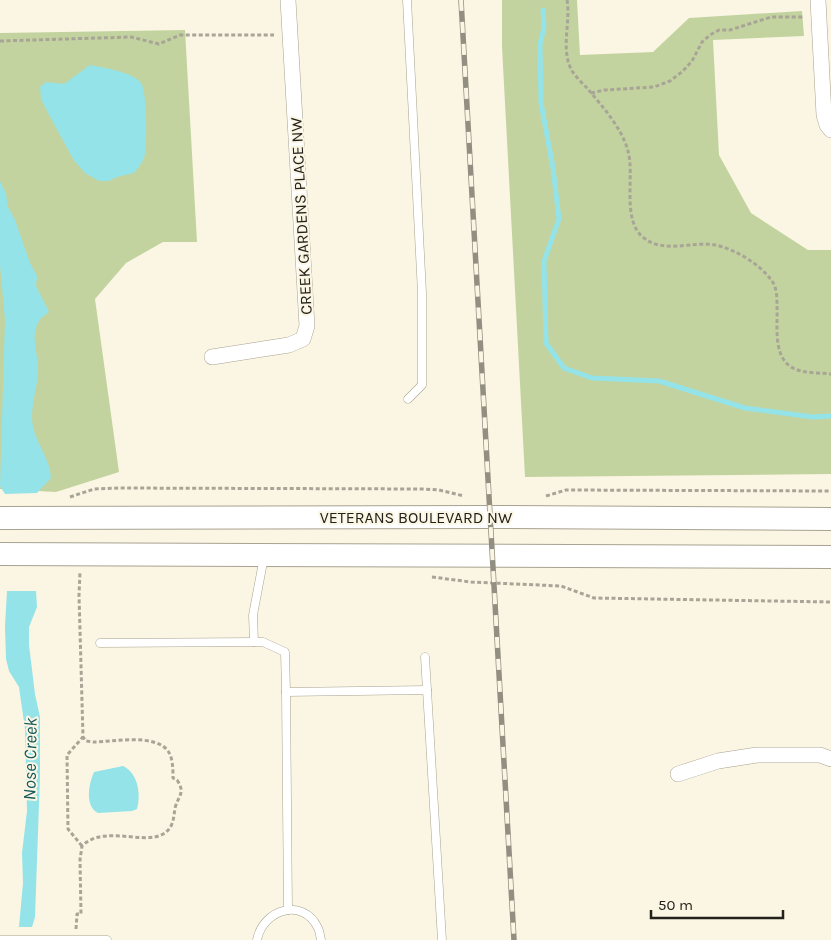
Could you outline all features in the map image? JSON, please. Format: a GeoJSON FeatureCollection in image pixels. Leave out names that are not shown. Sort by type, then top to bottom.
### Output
{"type":"FeatureCollection","features":[{"type":"Feature","properties":{"kind":"main road","name":"VETERANS BOULEVARD NW"},"geometry":{"type":"LineString","coordinates":[[0,518],[831,519]]}},
{"type":"Feature","properties":{"kind":"main road"},"geometry":{"type":"LineString","coordinates":[[0,554],[831,557]]}},
{"type":"Feature","properties":{"kind":"street","name":"CREEK GARDENS PLACE NW"},"geometry":{"type":"LineString","coordinates":[[212,357],[289,346],[303,339],[307,326],[288,0]]}},
{"type":"Feature","properties":{"kind":"street"},"geometry":{"type":"LineString","coordinates":[[818,0],[824,115],[827,125],[831,130]]}},
{"type":"Feature","properties":{"kind":"street"},"geometry":{"type":"LineString","coordinates":[[678,774],[718,761],[757,755],[820,755],[831,759]]}},
{"type":"Feature","properties":{"kind":"lane"},"geometry":{"type":"LineString","coordinates":[[406,0],[422,293],[422,385],[408,399]]}},
{"type":"Feature","properties":{"kind":"lane"},"geometry":{"type":"LineString","coordinates":[[254,642],[253,614],[264,555]]}},
{"type":"Feature","properties":{"kind":"lane"},"geometry":{"type":"LineString","coordinates":[[100,643],[263,642],[285,652],[288,910]]}},
{"type":"Feature","properties":{"kind":"lane"},"geometry":{"type":"LineString","coordinates":[[426,657],[442,940]]}},
{"type":"Feature","properties":{"kind":"lane"},"geometry":{"type":"LineString","coordinates":[[286,692],[427,690]]}},
{"type":"Feature","properties":{"kind":"lane"},"geometry":{"type":"LineString","coordinates":[[257,940],[259,930],[266,920],[276,912],[288,910],[300,912],[311,918],[318,928],[321,940]]}},
{"type":"Feature","properties":{"kind":"lane"},"geometry":{"type":"LineString","coordinates":[[0,940],[107,940]]}},
{"type":"Feature","properties":{"kind":"path"},"geometry":{"type":"LineString","coordinates":[[567,0],[569,13],[567,57],[572,71],[620,131],[628,152],[631,175],[631,213],[634,225],[643,238],[655,244],[675,246],[714,245],[735,252],[760,268],[772,281],[777,293],[778,346],[781,357],[787,364],[799,371],[831,374]]}},
{"type":"Feature","properties":{"kind":"path"},"geometry":{"type":"LineString","coordinates":[[591,94],[605,90],[654,87],[670,81],[692,61],[702,42],[719,30],[730,30],[771,17],[819,18]]}},
{"type":"Feature","properties":{"kind":"path"},"geometry":{"type":"LineString","coordinates":[[0,41],[79,40],[131,36],[159,44],[180,35],[290,34]]}},
{"type":"Feature","properties":{"kind":"path"},"geometry":{"type":"LineString","coordinates":[[66,498],[94,489],[119,488],[424,488],[468,497]]}},
{"type":"Feature","properties":{"kind":"path"},"geometry":{"type":"LineString","coordinates":[[538,500],[566,490],[831,491]]}},
{"type":"Feature","properties":{"kind":"path"},"geometry":{"type":"LineString","coordinates":[[76,939],[77,914],[81,914],[80,860],[82,846],[94,837],[104,835],[148,838],[164,833],[170,828],[182,789],[177,780],[173,778],[170,756],[162,746],[148,741],[132,739],[93,742],[86,741],[83,737],[79,608],[80,572]]}},
{"type":"Feature","properties":{"kind":"path"},"geometry":{"type":"LineString","coordinates":[[428,576],[471,582],[561,586],[594,598],[831,602]]}},
{"type":"Feature","properties":{"kind":"path"},"geometry":{"type":"LineString","coordinates":[[82,846],[68,829],[67,755],[83,737]]}},
{"type":"Feature","properties":{"kind":"green space"},"geometry":{"type":"Polygon","coordinates":[[[502,0],[577,0],[580,55],[653,52],[689,18],[802,11],[804,36],[713,40],[719,155],[751,213],[808,250],[831,250],[831,474],[525,477],[502,47],[502,0]]]}},
{"type":"Feature","properties":{"kind":"green space"},"geometry":{"type":"Polygon","coordinates":[[[185,30],[197,242],[163,242],[126,263],[95,299],[119,472],[56,492],[0,489],[0,33],[185,30]]]}},
{"type":"Feature","properties":{"kind":"water"},"geometry":{"type":"Polygon","coordinates":[[[90,65],[132,76],[141,83],[143,88],[146,117],[144,159],[134,173],[109,181],[99,181],[85,173],[73,159],[41,99],[40,87],[46,82],[64,84],[90,65]]]}},
{"type":"Feature","properties":{"kind":"water"},"geometry":{"type":"Polygon","coordinates":[[[0,181],[6,194],[8,207],[37,276],[36,286],[49,312],[39,321],[35,333],[38,373],[32,419],[35,434],[48,465],[51,478],[37,493],[5,494],[0,486],[5,320],[0,265],[0,181]]]}},
{"type":"Feature","properties":{"kind":"water","name":"Nose Creek"},"geometry":{"type":"Polygon","coordinates":[[[7,591],[36,591],[37,607],[29,627],[29,645],[40,717],[35,917],[32,927],[19,927],[23,883],[22,853],[27,811],[25,729],[19,687],[9,671],[6,659],[7,591]]]}},
{"type":"Feature","properties":{"kind":"water"},"geometry":{"type":"Polygon","coordinates":[[[123,766],[132,774],[137,784],[139,797],[137,809],[98,813],[94,810],[89,800],[89,788],[94,772],[123,766]]]}},
{"type":"Feature","properties":{"kind":"waterway"},"geometry":{"type":"LineString","coordinates":[[543,10],[544,27],[540,44],[541,103],[553,168],[559,219],[544,261],[546,343],[564,368],[592,378],[659,381],[745,408],[813,417],[831,416]]}},
{"type":"Feature","properties":{"kind":"railway"},"geometry":{"type":"LineString","coordinates":[[461,0],[514,940]]}}]}
